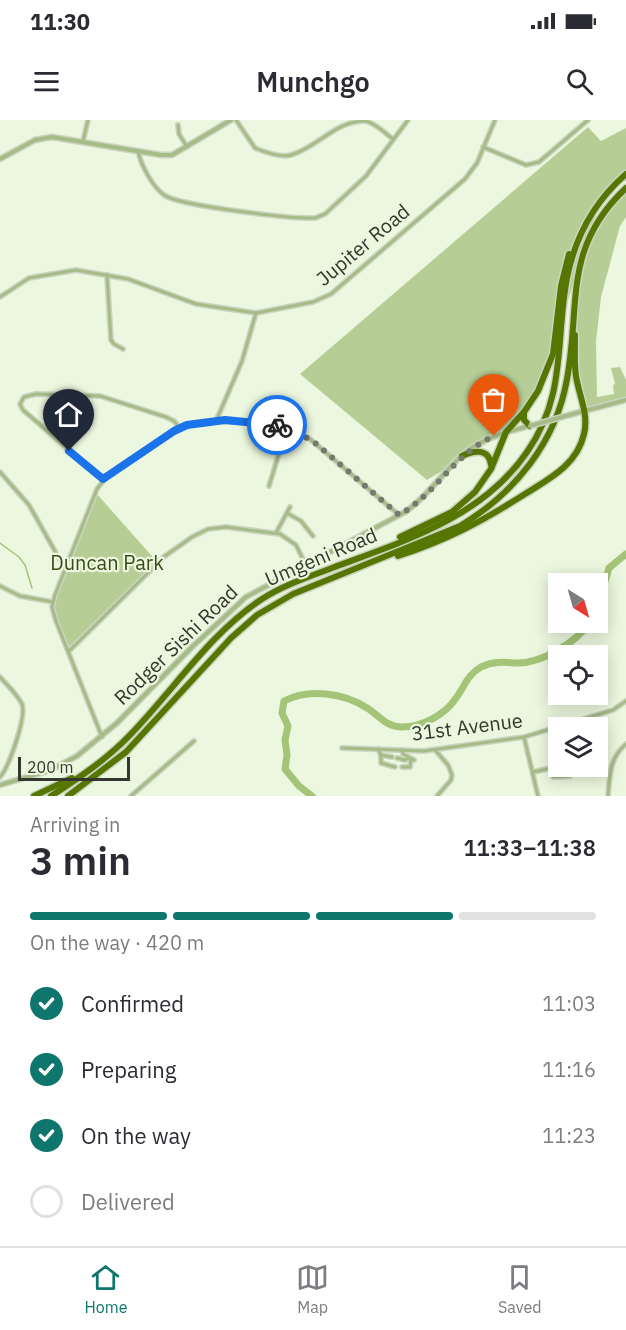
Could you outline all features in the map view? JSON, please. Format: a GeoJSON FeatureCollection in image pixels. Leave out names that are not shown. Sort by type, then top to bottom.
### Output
{"type":"FeatureCollection","features":[{"type":"Feature","properties":{"kind":"highway","name":"Umgeni Road"},"geometry":{"type":"LineString","coordinates":[[51,796],[89,770],[130,735],[225,630],[244,613],[280,589],[460,515],[494,490],[524,457],[539,431],[555,388],[571,260],[583,229],[601,200],[626,174]]}},
{"type":"Feature","properties":{"kind":"highway","name":"Umgeni Road"},"geometry":{"type":"LineString","coordinates":[[68,796],[126,752],[231,638],[257,615],[293,594],[446,532],[473,518],[505,493],[528,467],[552,426],[565,390],[579,267],[597,224],[626,188]]}},
{"type":"Feature","properties":{"kind":"highway"},"geometry":{"type":"LineString","coordinates":[[334,567],[452,512],[475,492],[491,469],[506,432],[524,412],[541,384],[553,354],[562,277],[569,252],[580,228],[601,200]]}},
{"type":"Feature","properties":{"kind":"highway"},"geometry":{"type":"LineString","coordinates":[[369,564],[421,549],[466,530],[560,471],[572,459],[585,432],[585,410],[576,373],[576,307],[579,267]]}},
{"type":"Feature","properties":{"kind":"highway"},"geometry":{"type":"LineString","coordinates":[[524,412],[525,422],[530,426]]}},
{"type":"Feature","properties":{"kind":"highway"},"geometry":{"type":"LineString","coordinates":[[462,456],[472,452],[484,452],[490,458],[491,469]]}},
{"type":"Feature","properties":{"kind":"highway"},"geometry":{"type":"LineString","coordinates":[[34,796],[89,770]]}},
{"type":"Feature","properties":{"kind":"street"},"geometry":{"type":"LineString","coordinates":[[83,141],[88,120]]}},
{"type":"Feature","properties":{"kind":"street"},"geometry":{"type":"LineString","coordinates":[[0,159],[30,142],[46,137],[168,155],[176,154],[233,120],[255,148],[285,155],[293,154],[341,124],[352,121],[369,123],[393,139]]}},
{"type":"Feature","properties":{"kind":"street"},"geometry":{"type":"LineString","coordinates":[[138,151],[141,162],[159,190],[171,198],[240,211],[315,218],[325,214],[366,176],[408,120]]}},
{"type":"Feature","properties":{"kind":"street","name":"Jupiter Road"},"geometry":{"type":"LineString","coordinates":[[0,297],[27,279],[76,270],[138,282],[190,303],[256,313],[313,302],[331,294],[465,178],[477,163],[495,120]]}},
{"type":"Feature","properties":{"kind":"street"},"geometry":{"type":"LineString","coordinates":[[483,147],[531,165],[539,162],[588,120]]}},
{"type":"Feature","properties":{"kind":"street"},"geometry":{"type":"LineString","coordinates":[[178,125],[179,134],[187,147]]}},
{"type":"Feature","properties":{"kind":"street"},"geometry":{"type":"LineString","coordinates":[[107,275],[111,340],[123,348]]}},
{"type":"Feature","properties":{"kind":"street"},"geometry":{"type":"LineString","coordinates":[[216,421],[242,361],[256,313]]}},
{"type":"Feature","properties":{"kind":"street"},"geometry":{"type":"LineString","coordinates":[[103,479],[26,412],[20,404],[24,397],[36,394],[100,396],[166,417],[180,428]]}},
{"type":"Feature","properties":{"kind":"street","name":"Rodger Sishi Road"},"geometry":{"type":"LineString","coordinates":[[0,782],[35,776],[63,765],[102,737],[239,602],[265,585],[399,515],[424,497],[462,456],[477,444],[506,432],[626,400]]}},
{"type":"Feature","properties":{"kind":"street"},"geometry":{"type":"LineString","coordinates":[[102,737],[53,615],[53,602],[103,479],[180,428],[194,423],[216,421],[268,423],[287,427],[314,442],[399,515]]}},
{"type":"Feature","properties":{"kind":"street"},"geometry":{"type":"LineString","coordinates":[[268,486],[287,427]]}},
{"type":"Feature","properties":{"kind":"street"},"geometry":{"type":"LineString","coordinates":[[0,472],[29,505],[66,567]]}},
{"type":"Feature","properties":{"kind":"street"},"geometry":{"type":"LineString","coordinates":[[276,533],[290,507]]}},
{"type":"Feature","properties":{"kind":"street"},"geometry":{"type":"LineString","coordinates":[[287,513],[301,521],[313,536]]}},
{"type":"Feature","properties":{"kind":"street"},"geometry":{"type":"LineString","coordinates":[[69,651],[165,556],[198,533],[221,526],[276,533],[293,542],[306,565]]}},
{"type":"Feature","properties":{"kind":"street"},"geometry":{"type":"LineString","coordinates":[[0,586],[27,598],[53,602]]}},
{"type":"Feature","properties":{"kind":"street"},"geometry":{"type":"LineString","coordinates":[[0,677],[20,700],[23,712],[8,766],[0,782]]}},
{"type":"Feature","properties":{"kind":"street","name":"31st Avenue"},"geometry":{"type":"LineString","coordinates":[[342,748],[435,750],[524,737],[613,710],[626,701]]}},
{"type":"Feature","properties":{"kind":"street"},"geometry":{"type":"LineString","coordinates":[[524,737],[538,796]]}},
{"type":"Feature","properties":{"kind":"street"},"geometry":{"type":"LineString","coordinates":[[130,796],[194,741]]}},
{"type":"Feature","properties":{"kind":"street"},"geometry":{"type":"LineString","coordinates":[[608,796],[612,760],[626,744]]}},
{"type":"Feature","properties":{"kind":"street"},"geometry":{"type":"LineString","coordinates":[[378,749],[381,763],[395,766]]}},
{"type":"Feature","properties":{"kind":"street"},"geometry":{"type":"LineString","coordinates":[[402,750],[403,754],[411,759]]}},
{"type":"Feature","properties":{"kind":"street"},"geometry":{"type":"LineString","coordinates":[[435,750],[448,765],[452,775],[437,796]]}},
{"type":"Feature","properties":{"kind":"street"},"geometry":{"type":"LineString","coordinates":[[381,755],[392,757]]}},
{"type":"Feature","properties":{"kind":"street"},"geometry":{"type":"LineString","coordinates":[[397,758],[411,759]]}},
{"type":"Feature","properties":{"kind":"street"},"geometry":{"type":"LineString","coordinates":[[402,767],[410,767],[411,759]]}},
{"type":"Feature","properties":{"kind":"street"},"geometry":{"type":"LineString","coordinates":[[533,772],[548,769]]}},
{"type":"Feature","properties":{"kind":"green space"},"geometry":{"type":"Polygon","coordinates":[[[588,127],[601,141],[626,128],[626,180],[601,200],[556,336],[545,377],[506,432],[427,480],[300,374],[588,127]]]}},
{"type":"Feature","properties":{"kind":"green space"},"geometry":{"type":"Polygon","coordinates":[[[626,189],[626,217],[620,226],[601,297],[596,341],[597,397],[614,394],[613,385],[615,384],[611,368],[620,367],[626,380],[626,399],[586,410],[578,384],[576,360],[579,267],[598,223],[626,189]]]}},
{"type":"Feature","properties":{"kind":"green space","name":"Duncan Park"},"geometry":{"type":"Polygon","coordinates":[[[96,493],[158,563],[69,651],[53,615],[53,602],[96,493]]]}},
{"type":"Feature","properties":{"kind":"waterway"},"geometry":{"type":"LineString","coordinates":[[0,543],[19,557],[25,565],[32,588]]}},
{"type":"Feature","properties":{"kind":"waterway"},"geometry":{"type":"LineString","coordinates":[[608,573],[609,568],[626,554]]}},
{"type":"Feature","properties":{"kind":"waterway"},"geometry":{"type":"LineString","coordinates":[[312,796],[299,786],[285,769],[287,755],[285,740],[288,726],[282,713],[284,701],[304,694],[326,694],[358,703],[396,727],[417,725],[446,710],[469,677],[481,667],[498,662],[516,663],[536,660],[558,650],[581,633]]}},
{"type":"Feature","properties":{"kind":"way so far"},"geometry":{"type":"LineString","coordinates":[[277,425],[306,436],[399,515],[424,497],[470,449],[494,436]]}},
{"type":"Feature","properties":{"kind":"route"},"geometry":{"type":"LineString","coordinates":[[69,451],[103,479],[174,431],[187,425],[225,420],[277,425]]}}]}
